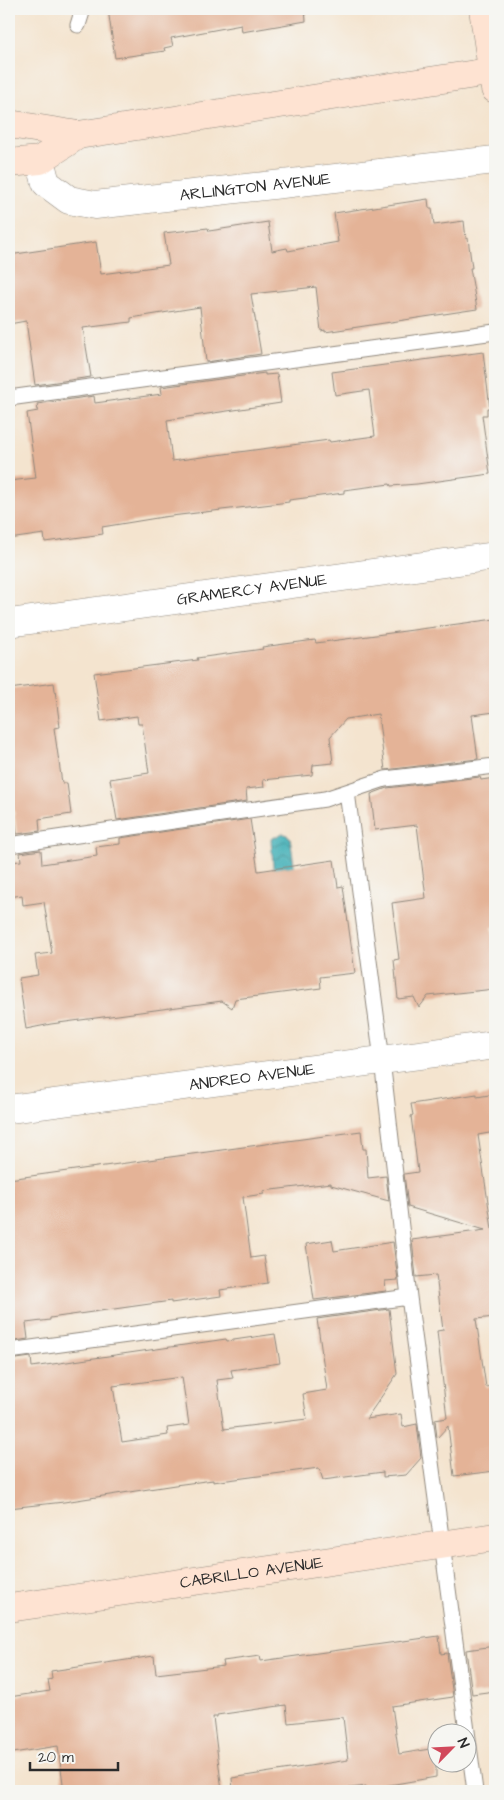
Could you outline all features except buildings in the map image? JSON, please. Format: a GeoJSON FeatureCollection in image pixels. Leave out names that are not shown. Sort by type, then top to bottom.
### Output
{"type":"FeatureCollection","features":[{"type":"Feature","properties":{"kind":"main road"},"geometry":{"type":"LineString","coordinates":[[9,124],[78,134],[494,77],[483,9]]}},
{"type":"Feature","properties":{"kind":"main road"},"geometry":{"type":"LineString","coordinates":[[9,163],[40,160],[78,134]]}},
{"type":"Feature","properties":{"kind":"main road","name":"CABRILLO AVENUE"},"geometry":{"type":"LineString","coordinates":[[9,1608],[495,1537]]}},
{"type":"Feature","properties":{"kind":"street","name":"ARLINGTON AVENUE"},"geometry":{"type":"LineString","coordinates":[[40,160],[46,183],[69,200],[95,205],[495,160]]}},
{"type":"Feature","properties":{"kind":"street","name":"GRAMERCY AVENUE"},"geometry":{"type":"LineString","coordinates":[[9,623],[495,556]]}},
{"type":"Feature","properties":{"kind":"street","name":"ANDREO AVENUE"},"geometry":{"type":"LineString","coordinates":[[9,1109],[495,1045]]}},
{"type":"Feature","properties":{"kind":"lane"},"geometry":{"type":"LineString","coordinates":[[78,25],[83,9]]}},
{"type":"Feature","properties":{"kind":"lane"},"geometry":{"type":"LineString","coordinates":[[9,398],[495,332]]}},
{"type":"Feature","properties":{"kind":"lane"},"geometry":{"type":"LineString","coordinates":[[9,844],[325,800],[385,779],[495,766]]}},
{"type":"Feature","properties":{"kind":"lane"},"geometry":{"type":"LineString","coordinates":[[347,792],[382,1060],[409,1297],[475,1791]]}},
{"type":"Feature","properties":{"kind":"lane"},"geometry":{"type":"LineString","coordinates":[[9,1351],[409,1297]]}},
{"type":"Feature","properties":{"kind":"water"},"geometry":{"type":"Polygon","coordinates":[[[283,833],[290,837],[296,879],[274,878],[271,839],[283,833]]]}},
{"type":"Feature","properties":{"kind":"railway"},"geometry":{"type":"LineString","coordinates":[[9,21],[14,9]]}}]}
